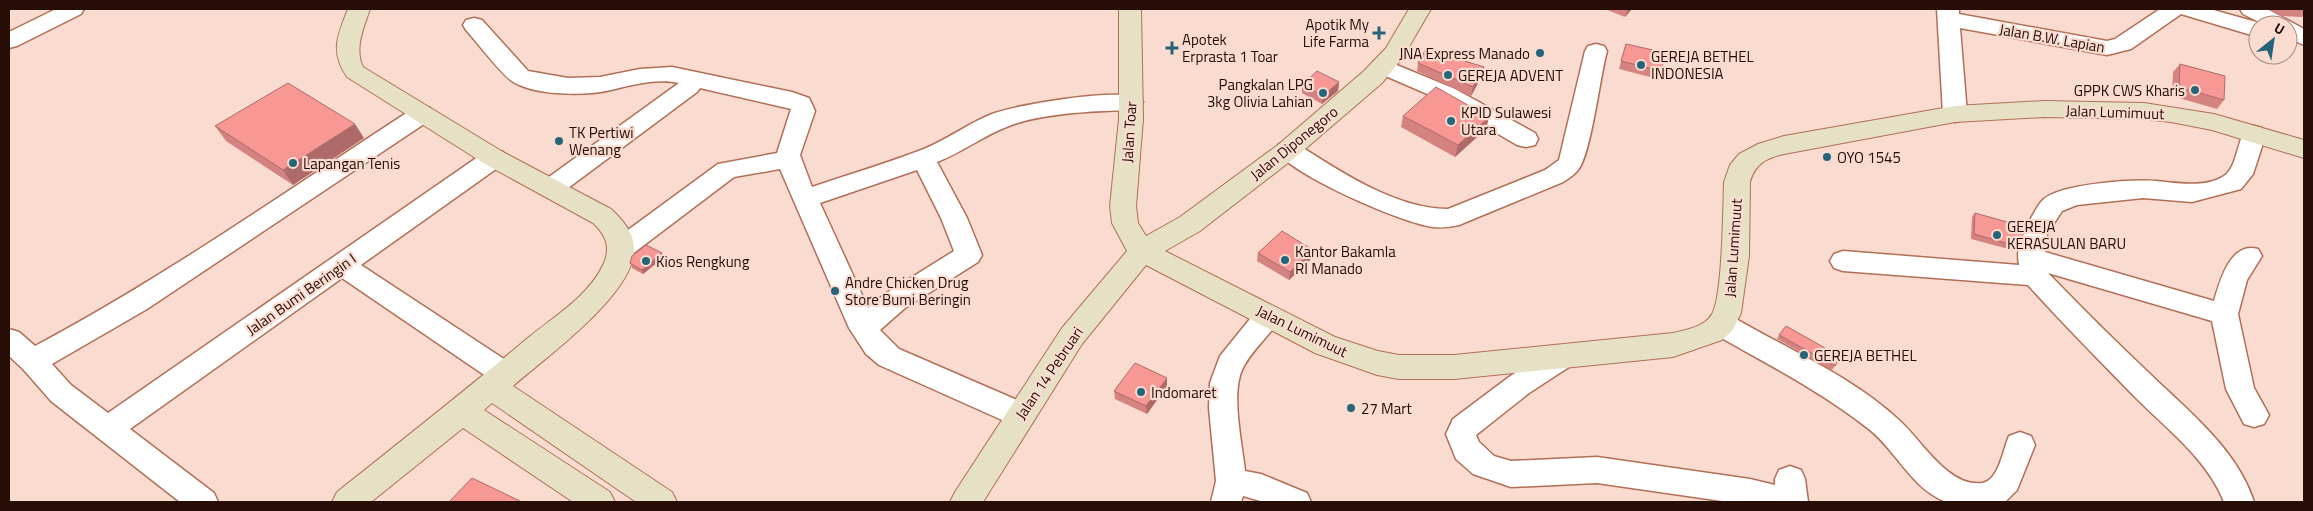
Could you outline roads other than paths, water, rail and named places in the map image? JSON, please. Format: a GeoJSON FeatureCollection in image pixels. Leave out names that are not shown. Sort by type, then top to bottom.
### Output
{"type":"FeatureCollection","features":[{"type":"Feature","properties":{"kind":"street"},"geometry":{"type":"LineString","coordinates":[[9,41],[73,9]]}},
{"type":"Feature","properties":{"kind":"street"},"geometry":{"type":"LineString","coordinates":[[348,502],[499,381],[591,301],[610,278],[619,261],[622,248],[619,236],[612,225],[602,216],[494,158],[362,76],[351,67],[347,51],[359,9]]}},
{"type":"Feature","properties":{"kind":"street","name":"Jalan Toar"},"geometry":{"type":"LineString","coordinates":[[1131,9],[1131,102],[1123,206],[1125,223],[1132,238],[1142,251]]}},
{"type":"Feature","properties":{"kind":"street","name":"Jalan Diponegoro"},"geometry":{"type":"LineString","coordinates":[[1142,251],[1190,224],[1288,150],[1373,77],[1394,52],[1420,9]]}},
{"type":"Feature","properties":{"kind":"street","name":"Jalan B.W. Lapian"},"geometry":{"type":"LineString","coordinates":[[1956,114],[1948,14],[2075,44],[2115,48],[2174,9]]}},
{"type":"Feature","properties":{"kind":"street"},"geometry":{"type":"LineString","coordinates":[[2187,9],[2248,27]]}},
{"type":"Feature","properties":{"kind":"street"},"geometry":{"type":"LineString","coordinates":[[2251,9],[2262,15]]}},
{"type":"Feature","properties":{"kind":"street"},"geometry":{"type":"LineString","coordinates":[[474,24],[520,76],[533,81],[568,86],[600,85],[640,76],[672,74],[797,102],[803,106],[788,159],[828,253],[863,328],[876,346],[889,357],[1021,415]]}},
{"type":"Feature","properties":{"kind":"street"},"geometry":{"type":"LineString","coordinates":[[1288,150],[1319,169],[1384,202],[1424,217],[1439,220],[1450,218],[1554,176],[1569,165],[1574,154],[1589,76],[1596,51]]}},
{"type":"Feature","properties":{"kind":"street"},"geometry":{"type":"LineString","coordinates":[[1382,66],[1447,94],[1526,139]]}},
{"type":"Feature","properties":{"kind":"street"},"geometry":{"type":"LineString","coordinates":[[551,188],[689,87]]}},
{"type":"Feature","properties":{"kind":"street"},"geometry":{"type":"LineString","coordinates":[[806,198],[951,147],[980,129],[1009,117],[1100,103],[1131,102]]}},
{"type":"Feature","properties":{"kind":"street","name":"Jalan Lumimuut"},"geometry":{"type":"LineString","coordinates":[[1142,251],[1268,316],[1348,354],[1392,366],[1454,367],[1673,345],[1698,338],[1721,324],[1729,306],[1739,171],[1747,159],[1761,152],[1784,145],[1956,114],[2044,109],[2144,111],[2214,122],[2304,149]]}},
{"type":"Feature","properties":{"kind":"street"},"geometry":{"type":"LineString","coordinates":[[33,361],[137,302],[422,114]]}},
{"type":"Feature","properties":{"kind":"street"},"geometry":{"type":"LineString","coordinates":[[2244,501],[2204,446],[2078,322],[2033,267],[2034,233],[2053,206],[2073,197],[2095,193],[2143,189],[2192,193],[2221,187],[2232,183],[2241,174],[2254,134]]}},
{"type":"Feature","properties":{"kind":"street","name":"Jalan Bumi Beringin I"},"geometry":{"type":"LineString","coordinates":[[108,429],[494,158]]}},
{"type":"Feature","properties":{"kind":"street"},"geometry":{"type":"LineString","coordinates":[[863,328],[896,301],[969,255],[954,218],[923,158]]}},
{"type":"Feature","properties":{"kind":"street"},"geometry":{"type":"LineString","coordinates":[[622,248],[727,170],[788,159]]}},
{"type":"Feature","properties":{"kind":"street","name":"Jalan 14 Pebruari"},"geometry":{"type":"LineString","coordinates":[[966,502],[1072,336],[1142,251]]}},
{"type":"Feature","properties":{"kind":"street"},"geometry":{"type":"LineString","coordinates":[[2249,256],[2234,278],[2224,314],[2240,389],[2254,415]]}},
{"type":"Feature","properties":{"kind":"street"},"geometry":{"type":"LineString","coordinates":[[1843,261],[2033,267],[2224,314]]}},
{"type":"Feature","properties":{"kind":"street"},"geometry":{"type":"LineString","coordinates":[[342,265],[499,381],[589,454],[661,502]]}},
{"type":"Feature","properties":{"kind":"street"},"geometry":{"type":"LineString","coordinates":[[1268,316],[1230,364],[1224,383],[1229,492],[1261,487],[1296,502]]}},
{"type":"Feature","properties":{"kind":"street"},"geometry":{"type":"LineString","coordinates":[[1721,324],[1794,365],[1869,414],[1900,439],[1933,478],[1959,494],[1990,496],[2001,488],[2007,480],[2020,445]]}},
{"type":"Feature","properties":{"kind":"street"},"geometry":{"type":"LineString","coordinates":[[9,340],[33,361],[61,393],[202,502]]}},
{"type":"Feature","properties":{"kind":"street"},"geometry":{"type":"LineString","coordinates":[[1562,357],[1519,385],[1463,428],[1461,434],[1467,450],[1484,466],[1501,472],[1523,475],[1597,470],[1750,492],[1792,496]]}},
{"type":"Feature","properties":{"kind":"street"},"geometry":{"type":"LineString","coordinates":[[462,411],[599,502]]}},
{"type":"Feature","properties":{"kind":"street"},"geometry":{"type":"LineString","coordinates":[[562,477],[589,454]]}},
{"type":"Feature","properties":{"kind":"place","name":"Apotik My Life Farma"},"geometry":{"type":"Point","coordinates":[1379,33]}},
{"type":"Feature","properties":{"kind":"place","name":"Apotek Erprasta 1 Toar"},"geometry":{"type":"Point","coordinates":[1172,48]}},
{"type":"Feature","properties":{"kind":"place","name":"JNA Express Manado"},"geometry":{"type":"Point","coordinates":[1540,53]}},
{"type":"Feature","properties":{"kind":"place","name":"GEREJA BETHEL INDONESIA"},"geometry":{"type":"Point","coordinates":[1641,65]}},
{"type":"Feature","properties":{"kind":"place","name":"GEREJA ADVENT"},"geometry":{"type":"Point","coordinates":[1448,75]}},
{"type":"Feature","properties":{"kind":"place","name":"GPPK CWS Kharis"},"geometry":{"type":"Point","coordinates":[2195,90]}},
{"type":"Feature","properties":{"kind":"place","name":"Pangkalan LPG 3kg Olivia Lahian"},"geometry":{"type":"Point","coordinates":[1323,93]}},
{"type":"Feature","properties":{"kind":"place","name":"KPID Sulawesi Utara"},"geometry":{"type":"Point","coordinates":[1451,121]}},
{"type":"Feature","properties":{"kind":"place","name":"TK Pertiwi Wenang"},"geometry":{"type":"Point","coordinates":[559,141]}},
{"type":"Feature","properties":{"kind":"place","name":"OYO 1545"},"geometry":{"type":"Point","coordinates":[1827,157]}},
{"type":"Feature","properties":{"kind":"place","name":"Lapangan Tenis"},"geometry":{"type":"Point","coordinates":[293,163]}},
{"type":"Feature","properties":{"kind":"place","name":"GEREJA KERASULAN BARU"},"geometry":{"type":"Point","coordinates":[1997,235]}},
{"type":"Feature","properties":{"kind":"place","name":"Kantor Bakamla RI Manado"},"geometry":{"type":"Point","coordinates":[1285,260]}},
{"type":"Feature","properties":{"kind":"place","name":"Kios Rengkung"},"geometry":{"type":"Point","coordinates":[646,261]}},
{"type":"Feature","properties":{"kind":"place","name":"Andre Chicken Drug Store Bumi Beringin"},"geometry":{"type":"Point","coordinates":[835,291]}},
{"type":"Feature","properties":{"kind":"place","name":"GEREJA BETHEL"},"geometry":{"type":"Point","coordinates":[1804,355]}},
{"type":"Feature","properties":{"kind":"place","name":"Indomaret"},"geometry":{"type":"Point","coordinates":[1141,392]}},
{"type":"Feature","properties":{"kind":"place","name":"27 Mart"},"geometry":{"type":"Point","coordinates":[1351,408]}}]}
